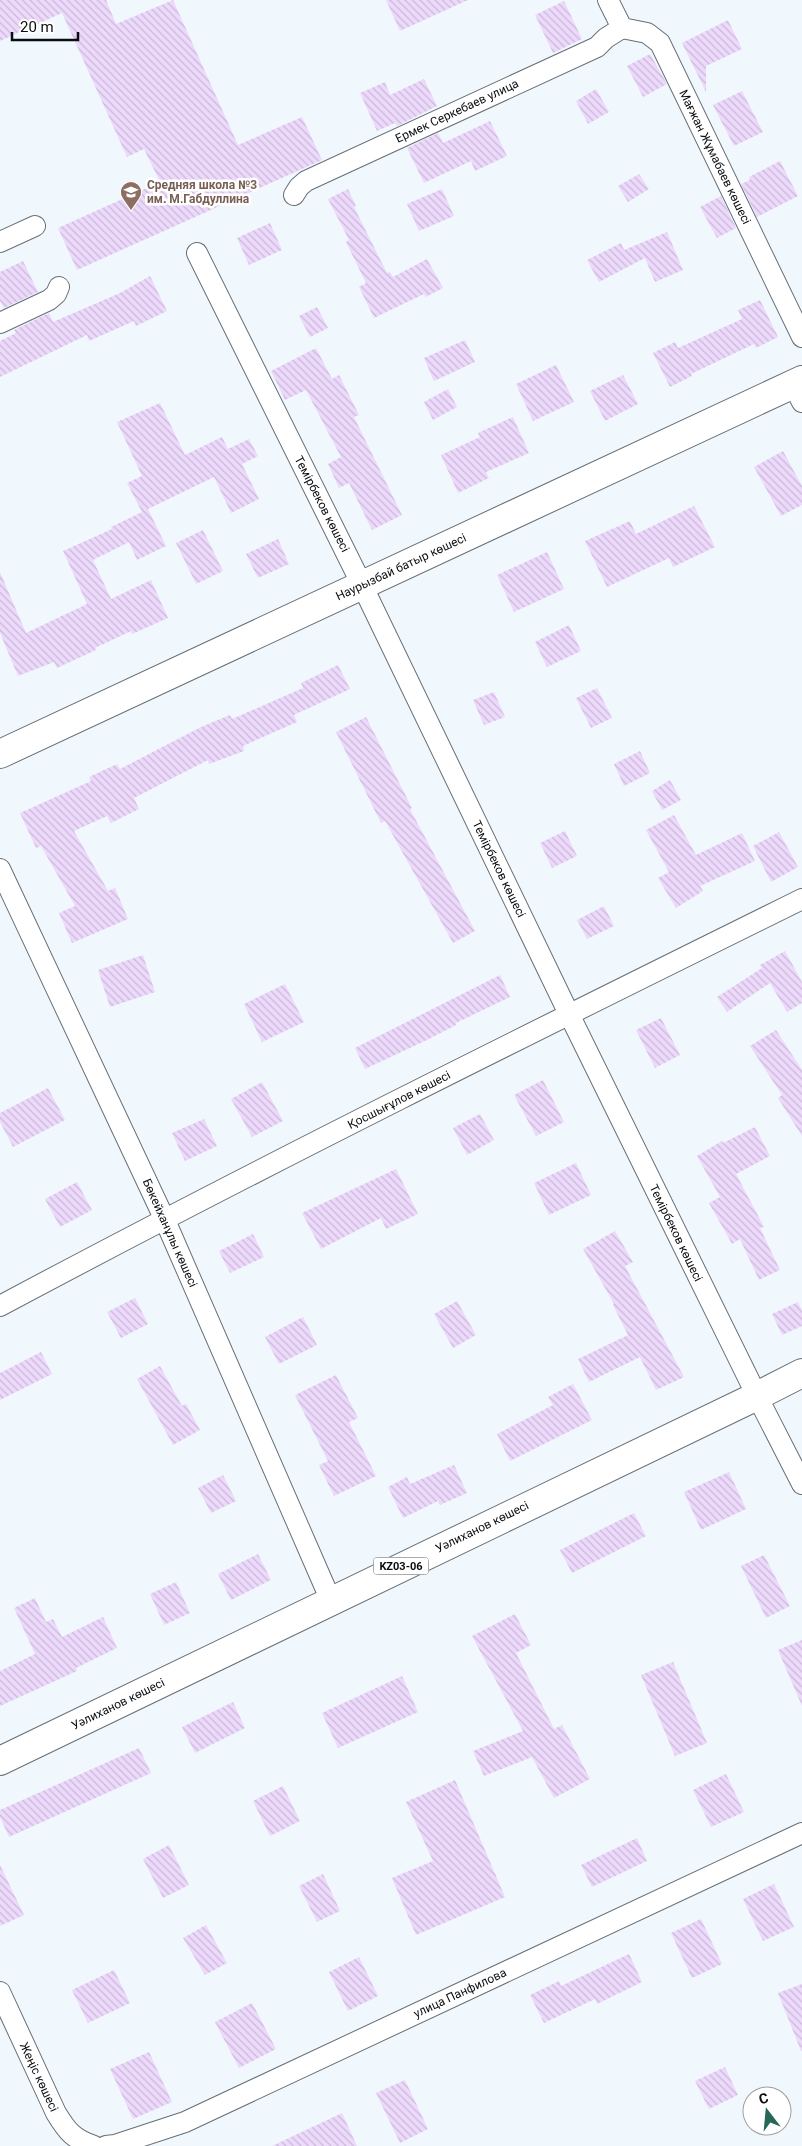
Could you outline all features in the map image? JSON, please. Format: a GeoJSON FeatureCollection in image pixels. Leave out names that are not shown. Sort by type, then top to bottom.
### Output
{"type":"FeatureCollection","features":[{"type":"Feature","properties":{"kind":"main road","name":"Наурызбай батыр көшесі"},"geometry":{"type":"LineString","coordinates":[[0,754],[362,585],[799,389]]}},
{"type":"Feature","properties":{"kind":"main road","name":"Уәлиханов көшесі"},"geometry":{"type":"LineString","coordinates":[[0,1761],[716,1414],[757,1396],[802,1372]]}},
{"type":"Feature","properties":{"kind":"street"},"geometry":{"type":"LineString","coordinates":[[608,0],[622,28]]}},
{"type":"Feature","properties":{"kind":"street","name":"Ермек Серкебаев улица"},"geometry":{"type":"LineString","coordinates":[[294,195],[298,187],[306,181],[597,47],[606,38],[622,28]]}},
{"type":"Feature","properties":{"kind":"street","name":"Мағжан Жұмабаев көшесі"},"geometry":{"type":"LineString","coordinates":[[622,28],[647,33],[654,36],[660,42],[802,337]]}},
{"type":"Feature","properties":{"kind":"street"},"geometry":{"type":"LineString","coordinates":[[0,242],[35,226]]}},
{"type":"Feature","properties":{"kind":"street","name":"Темірбеков көшесі"},"geometry":{"type":"LineString","coordinates":[[196,253],[362,585],[569,1014],[802,1484]]}},
{"type":"Feature","properties":{"kind":"street"},"geometry":{"type":"LineString","coordinates":[[0,323],[49,300],[56,294],[59,287]]}},
{"type":"Feature","properties":{"kind":"street","name":"Бөкейханұлы көшесі"},"geometry":{"type":"LineString","coordinates":[[0,869],[164,1218],[331,1601]]}},
{"type":"Feature","properties":{"kind":"street","name":"Қосшығұлов көшесі"},"geometry":{"type":"LineString","coordinates":[[0,1306],[164,1218],[802,899]]}},
{"type":"Feature","properties":{"kind":"street","name":"улица Панфилова"},"geometry":{"type":"LineString","coordinates":[[115,2145],[185,2122],[802,1832]]}},
{"type":"Feature","properties":{"kind":"street","name":"Жеңіс көшесі"},"geometry":{"type":"LineString","coordinates":[[0,1992],[66,2130],[79,2141],[94,2146]]}},
{"type":"Feature","properties":{"kind":"street"},"geometry":{"type":"LineString","coordinates":[[106,2146],[115,2145]]}},
{"type":"Feature","properties":{"kind":"building"},"geometry":{"type":"Polygon","coordinates":[[[0,0],[106,0],[116,24],[173,0],[238,145],[302,117],[322,160],[77,270],[58,228],[160,182],[144,149],[127,157],[62,13],[0,41],[0,0]]]}},
{"type":"Feature","properties":{"kind":"building"},"geometry":{"type":"Polygon","coordinates":[[[386,0],[468,0],[400,31],[386,0]]]}},
{"type":"Feature","properties":{"kind":"building"},"geometry":{"type":"Polygon","coordinates":[[[564,1],[582,39],[553,53],[535,15],[564,1]]]}},
{"type":"Feature","properties":{"kind":"building"},"geometry":{"type":"Polygon","coordinates":[[[728,20],[742,49],[706,66],[706,92],[682,43],[728,20]]]}},
{"type":"Feature","properties":{"kind":"building"},"geometry":{"type":"Polygon","coordinates":[[[650,54],[667,84],[643,97],[627,66],[650,54]]]}},
{"type":"Feature","properties":{"kind":"building"},"geometry":{"type":"Polygon","coordinates":[[[424,79],[437,106],[397,126],[395,123],[377,131],[360,93],[385,82],[390,95],[424,79]]]}},
{"type":"Feature","properties":{"kind":"building"},"geometry":{"type":"Polygon","coordinates":[[[596,89],[609,112],[588,124],[576,101],[596,89]]]}},
{"type":"Feature","properties":{"kind":"building"},"geometry":{"type":"Polygon","coordinates":[[[742,91],[763,132],[734,146],[713,105],[742,91]]]}},
{"type":"Feature","properties":{"kind":"building"},"geometry":{"type":"Polygon","coordinates":[[[490,121],[507,156],[475,171],[471,161],[424,183],[407,148],[438,133],[443,143],[490,121]]]}},
{"type":"Feature","properties":{"kind":"building"},"geometry":{"type":"Polygon","coordinates":[[[780,161],[798,196],[757,217],[741,184],[750,180],[749,177],[780,161]]]}},
{"type":"Feature","properties":{"kind":"building"},"geometry":{"type":"Polygon","coordinates":[[[639,174],[649,189],[628,202],[618,186],[639,174]]]}},
{"type":"Feature","properties":{"kind":"building"},"geometry":{"type":"Polygon","coordinates":[[[348,189],[356,206],[354,207],[387,273],[390,272],[393,277],[427,259],[443,288],[426,297],[424,294],[374,318],[359,287],[366,283],[346,242],[349,240],[328,199],[348,189]]]}},
{"type":"Feature","properties":{"kind":"building"},"geometry":{"type":"Polygon","coordinates":[[[442,189],[454,216],[419,231],[407,204],[442,189]]]}},
{"type":"Feature","properties":{"kind":"building"},"geometry":{"type":"Polygon","coordinates":[[[721,196],[736,228],[717,238],[700,207],[721,196]]]}},
{"type":"Feature","properties":{"kind":"building"},"geometry":{"type":"Polygon","coordinates":[[[270,223],[282,250],[249,265],[237,238],[270,223]]]}},
{"type":"Feature","properties":{"kind":"building"},"geometry":{"type":"Polygon","coordinates":[[[667,232],[683,270],[655,282],[645,258],[599,282],[587,260],[621,243],[624,250],[667,232]]]}},
{"type":"Feature","properties":{"kind":"building"},"geometry":{"type":"Polygon","coordinates":[[[23,261],[38,292],[4,308],[0,301],[0,272],[23,261]]]}},
{"type":"Feature","properties":{"kind":"building"},"geometry":{"type":"Polygon","coordinates":[[[150,276],[167,311],[136,326],[134,321],[89,341],[87,335],[0,377],[0,341],[16,333],[14,330],[49,313],[53,322],[120,293],[150,276]]]}},
{"type":"Feature","properties":{"kind":"building"},"geometry":{"type":"Polygon","coordinates":[[[760,300],[778,337],[756,348],[754,344],[691,374],[692,376],[670,387],[653,353],[675,342],[678,348],[742,319],[738,310],[760,300]]]}},
{"type":"Feature","properties":{"kind":"building"},"geometry":{"type":"Polygon","coordinates":[[[317,307],[328,328],[310,337],[299,316],[317,307]]]}},
{"type":"Feature","properties":{"kind":"building"},"geometry":{"type":"Polygon","coordinates":[[[465,340],[475,362],[434,381],[424,358],[465,340]]]}},
{"type":"Feature","properties":{"kind":"building"},"geometry":{"type":"Polygon","coordinates":[[[316,348],[332,379],[339,375],[359,415],[354,417],[402,515],[372,530],[349,483],[339,488],[328,464],[341,457],[306,390],[285,400],[271,371],[316,348]]]}},
{"type":"Feature","properties":{"kind":"building"},"geometry":{"type":"Polygon","coordinates":[[[556,365],[574,402],[533,421],[516,384],[556,365]]]}},
{"type":"Feature","properties":{"kind":"building"},"geometry":{"type":"Polygon","coordinates":[[[623,375],[638,404],[605,421],[590,391],[623,375]]]}},
{"type":"Feature","properties":{"kind":"building"},"geometry":{"type":"Polygon","coordinates":[[[448,389],[457,407],[433,420],[424,402],[448,389]]]}},
{"type":"Feature","properties":{"kind":"building"},"geometry":{"type":"Polygon","coordinates":[[[160,403],[185,455],[222,437],[228,449],[249,439],[258,456],[242,464],[259,499],[231,513],[214,477],[148,509],[166,546],[137,560],[129,542],[93,560],[111,599],[151,580],[168,618],[132,634],[131,631],[57,668],[54,662],[18,676],[0,633],[0,572],[26,633],[87,604],[63,551],[112,529],[111,527],[142,512],[127,483],[142,476],[117,422],[160,403]]]}},
{"type":"Feature","properties":{"kind":"building"},"geometry":{"type":"Polygon","coordinates":[[[513,417],[529,453],[486,472],[489,478],[458,493],[441,455],[480,437],[478,433],[513,417]]]}},
{"type":"Feature","properties":{"kind":"building"},"geometry":{"type":"Polygon","coordinates":[[[783,451],[802,486],[802,505],[781,516],[754,467],[783,451]]]}},
{"type":"Feature","properties":{"kind":"building"},"geometry":{"type":"Polygon","coordinates":[[[694,506],[715,547],[673,567],[669,558],[607,587],[585,541],[630,521],[636,534],[694,506]]]}},
{"type":"Feature","properties":{"kind":"building"},"geometry":{"type":"Polygon","coordinates":[[[203,530],[223,571],[196,584],[176,543],[203,530]]]}},
{"type":"Feature","properties":{"kind":"building"},"geometry":{"type":"Polygon","coordinates":[[[278,539],[289,564],[258,578],[246,554],[278,539]]]}},
{"type":"Feature","properties":{"kind":"building"},"geometry":{"type":"Polygon","coordinates":[[[547,552],[564,589],[514,612],[497,575],[547,552]]]}},
{"type":"Feature","properties":{"kind":"building"},"geometry":{"type":"Polygon","coordinates":[[[569,625],[581,651],[547,667],[535,642],[569,625]]]}},
{"type":"Feature","properties":{"kind":"building"},"geometry":{"type":"Polygon","coordinates":[[[338,665],[350,689],[294,715],[297,722],[243,746],[244,751],[209,764],[208,760],[134,798],[139,809],[111,823],[107,816],[74,831],[108,891],[115,888],[128,919],[72,943],[59,913],[75,906],[41,846],[36,848],[20,813],[91,781],[89,777],[117,764],[120,769],[201,727],[230,715],[232,719],[303,688],[301,683],[338,665]]]}},
{"type":"Feature","properties":{"kind":"building"},"geometry":{"type":"Polygon","coordinates":[[[597,688],[612,718],[591,728],[576,698],[597,688]]]}},
{"type":"Feature","properties":{"kind":"building"},"geometry":{"type":"Polygon","coordinates":[[[494,692],[505,717],[484,725],[473,700],[494,692]]]}},
{"type":"Feature","properties":{"kind":"building"},"geometry":{"type":"Polygon","coordinates":[[[366,717],[412,808],[410,809],[475,931],[453,943],[385,821],[381,823],[336,732],[366,717]]]}},
{"type":"Feature","properties":{"kind":"building"},"geometry":{"type":"Polygon","coordinates":[[[640,751],[650,773],[624,786],[614,764],[640,751]]]}},
{"type":"Feature","properties":{"kind":"building"},"geometry":{"type":"Polygon","coordinates":[[[670,780],[681,800],[662,810],[652,791],[670,780]]]}},
{"type":"Feature","properties":{"kind":"building"},"geometry":{"type":"Polygon","coordinates":[[[674,815],[696,855],[742,833],[755,861],[700,886],[703,891],[676,908],[658,878],[669,872],[646,830],[674,815]]]}},
{"type":"Feature","properties":{"kind":"building"},"geometry":{"type":"Polygon","coordinates":[[[565,831],[577,856],[552,868],[540,843],[565,831]]]}},
{"type":"Feature","properties":{"kind":"building"},"geometry":{"type":"Polygon","coordinates":[[[779,832],[798,867],[771,882],[753,846],[779,832]]]}},
{"type":"Feature","properties":{"kind":"building"},"geometry":{"type":"Polygon","coordinates":[[[604,906],[614,926],[587,939],[577,920],[604,906]]]}},
{"type":"Feature","properties":{"kind":"building"},"geometry":{"type":"Polygon","coordinates":[[[785,951],[802,982],[802,1003],[787,1012],[770,983],[727,1012],[717,997],[762,968],[760,965],[785,951]]]}},
{"type":"Feature","properties":{"kind":"building"},"geometry":{"type":"Polygon","coordinates":[[[143,955],[155,992],[110,1007],[98,970],[143,955]]]}},
{"type":"Feature","properties":{"kind":"building"},"geometry":{"type":"Polygon","coordinates":[[[500,975],[510,997],[456,1023],[456,1025],[427,1040],[365,1069],[355,1048],[500,975]]]}},
{"type":"Feature","properties":{"kind":"building"},"geometry":{"type":"Polygon","coordinates":[[[285,984],[304,1022],[262,1042],[244,1004],[285,984]]]}},
{"type":"Feature","properties":{"kind":"building"},"geometry":{"type":"Polygon","coordinates":[[[661,1018],[680,1055],[655,1068],[636,1030],[661,1018]]]}},
{"type":"Feature","properties":{"kind":"building"},"geometry":{"type":"Polygon","coordinates":[[[776,1030],[802,1070],[802,1136],[778,1098],[782,1095],[750,1046],[776,1030]]]}},
{"type":"Feature","properties":{"kind":"building"},"geometry":{"type":"Polygon","coordinates":[[[543,1080],[564,1122],[536,1136],[514,1095],[543,1080]]]}},
{"type":"Feature","properties":{"kind":"building"},"geometry":{"type":"Polygon","coordinates":[[[262,1082],[283,1121],[252,1137],[231,1099],[262,1082]]]}},
{"type":"Feature","properties":{"kind":"building"},"geometry":{"type":"Polygon","coordinates":[[[48,1088],[65,1120],[13,1147],[0,1122],[0,1113],[48,1088]]]}},
{"type":"Feature","properties":{"kind":"building"},"geometry":{"type":"Polygon","coordinates":[[[480,1114],[494,1140],[467,1155],[453,1128],[480,1114]]]}},
{"type":"Feature","properties":{"kind":"building"},"geometry":{"type":"Polygon","coordinates":[[[204,1119],[217,1146],[185,1161],[172,1133],[204,1119]]]}},
{"type":"Feature","properties":{"kind":"building"},"geometry":{"type":"Polygon","coordinates":[[[755,1127],[770,1156],[736,1174],[764,1227],[760,1228],[780,1270],[759,1280],[740,1239],[732,1244],[709,1203],[720,1197],[697,1156],[722,1141],[723,1143],[755,1127]]]}},
{"type":"Feature","properties":{"kind":"building"},"geometry":{"type":"Polygon","coordinates":[[[576,1163],[591,1195],[549,1215],[534,1183],[576,1163]]]}},
{"type":"Feature","properties":{"kind":"building"},"geometry":{"type":"Polygon","coordinates":[[[396,1169],[418,1214],[386,1229],[381,1218],[321,1249],[302,1213],[396,1169]]]}},
{"type":"Feature","properties":{"kind":"building"},"geometry":{"type":"Polygon","coordinates":[[[77,1182],[92,1210],[60,1227],[45,1199],[77,1182]]]}},
{"type":"Feature","properties":{"kind":"building"},"geometry":{"type":"Polygon","coordinates":[[[615,1231],[633,1262],[625,1266],[684,1377],[656,1390],[640,1357],[589,1382],[578,1359],[628,1335],[614,1304],[583,1249],[615,1231]]]}},
{"type":"Feature","properties":{"kind":"building"},"geometry":{"type":"Polygon","coordinates":[[[253,1234],[264,1257],[230,1273],[219,1251],[253,1234]]]}},
{"type":"Feature","properties":{"kind":"building"},"geometry":{"type":"Polygon","coordinates":[[[135,1298],[148,1324],[121,1338],[107,1312],[135,1298]]]}},
{"type":"Feature","properties":{"kind":"building"},"geometry":{"type":"Polygon","coordinates":[[[457,1301],[476,1335],[453,1348],[434,1314],[457,1301]]]}},
{"type":"Feature","properties":{"kind":"building"},"geometry":{"type":"Polygon","coordinates":[[[798,1302],[802,1311],[802,1326],[782,1335],[772,1314],[798,1302]]]}},
{"type":"Feature","properties":{"kind":"building"},"geometry":{"type":"Polygon","coordinates":[[[303,1317],[317,1345],[279,1364],[265,1337],[303,1317]]]}},
{"type":"Feature","properties":{"kind":"building"},"geometry":{"type":"Polygon","coordinates":[[[41,1352],[52,1374],[0,1400],[0,1373],[41,1352]]]}},
{"type":"Feature","properties":{"kind":"building"},"geometry":{"type":"Polygon","coordinates":[[[160,1366],[182,1406],[186,1404],[200,1430],[173,1445],[137,1379],[160,1366]]]}},
{"type":"Feature","properties":{"kind":"building"},"geometry":{"type":"Polygon","coordinates":[[[336,1375],[358,1418],[349,1422],[376,1476],[334,1496],[319,1465],[328,1461],[295,1395],[336,1375]]]}},
{"type":"Feature","properties":{"kind":"building"},"geometry":{"type":"Polygon","coordinates":[[[573,1384],[592,1420],[510,1461],[497,1434],[553,1405],[548,1397],[573,1384]]]}},
{"type":"Feature","properties":{"kind":"building"},"geometry":{"type":"Polygon","coordinates":[[[454,1465],[467,1493],[440,1505],[438,1501],[403,1518],[388,1487],[407,1477],[410,1484],[454,1465]]]}},
{"type":"Feature","properties":{"kind":"building"},"geometry":{"type":"Polygon","coordinates":[[[729,1472],[746,1509],[701,1530],[684,1492],[729,1472]]]}},
{"type":"Feature","properties":{"kind":"building"},"geometry":{"type":"Polygon","coordinates":[[[223,1475],[236,1501],[211,1513],[198,1488],[223,1475]]]}},
{"type":"Feature","properties":{"kind":"building"},"geometry":{"type":"Polygon","coordinates":[[[634,1513],[646,1536],[572,1573],[560,1550],[634,1513]]]}},
{"type":"Feature","properties":{"kind":"building"},"geometry":{"type":"Polygon","coordinates":[[[258,1554],[271,1580],[231,1600],[218,1574],[258,1554]]]}},
{"type":"Feature","properties":{"kind":"building"},"geometry":{"type":"Polygon","coordinates":[[[764,1555],[790,1606],[766,1618],[741,1566],[764,1555]]]}},
{"type":"Feature","properties":{"kind":"building"},"geometry":{"type":"Polygon","coordinates":[[[176,1582],[190,1613],[164,1625],[150,1594],[176,1582]]]}},
{"type":"Feature","properties":{"kind":"building"},"geometry":{"type":"Polygon","coordinates":[[[35,1598],[46,1622],[53,1619],[62,1637],[103,1617],[117,1648],[76,1668],[77,1671],[0,1706],[0,1671],[35,1654],[14,1608],[35,1598]]]}},
{"type":"Feature","properties":{"kind":"building"},"geometry":{"type":"Polygon","coordinates":[[[515,1614],[531,1645],[516,1653],[554,1729],[562,1725],[590,1779],[554,1798],[532,1757],[484,1776],[473,1751],[523,1731],[472,1636],[515,1614]]]}},
{"type":"Feature","properties":{"kind":"building"},"geometry":{"type":"Polygon","coordinates":[[[802,1640],[802,1706],[778,1650],[802,1640]]]}},
{"type":"Feature","properties":{"kind":"building"},"geometry":{"type":"Polygon","coordinates":[[[673,1662],[707,1743],[675,1756],[641,1675],[673,1662]]]}},
{"type":"Feature","properties":{"kind":"building"},"geometry":{"type":"Polygon","coordinates":[[[402,1676],[418,1712],[338,1748],[322,1713],[402,1676]]]}},
{"type":"Feature","properties":{"kind":"building"},"geometry":{"type":"Polygon","coordinates":[[[233,1702],[245,1728],[195,1753],[182,1727],[233,1702]]]}},
{"type":"Feature","properties":{"kind":"building"},"geometry":{"type":"Polygon","coordinates":[[[139,1748],[151,1773],[9,1837],[0,1817],[0,1810],[139,1748]]]}},
{"type":"Feature","properties":{"kind":"building"},"geometry":{"type":"Polygon","coordinates":[[[726,1774],[744,1812],[711,1827],[693,1790],[726,1774]]]}},
{"type":"Feature","properties":{"kind":"building"},"geometry":{"type":"Polygon","coordinates":[[[455,1780],[505,1897],[416,1935],[392,1878],[433,1861],[406,1802],[455,1780]]]}},
{"type":"Feature","properties":{"kind":"building"},"geometry":{"type":"Polygon","coordinates":[[[283,1786],[300,1821],[270,1836],[253,1801],[283,1786]]]}},
{"type":"Feature","properties":{"kind":"building"},"geometry":{"type":"Polygon","coordinates":[[[637,1838],[647,1861],[592,1887],[581,1865],[637,1838]]]}},
{"type":"Feature","properties":{"kind":"building"},"geometry":{"type":"Polygon","coordinates":[[[169,1845],[189,1885],[163,1898],[143,1859],[169,1845]]]}},
{"type":"Feature","properties":{"kind":"building"},"geometry":{"type":"Polygon","coordinates":[[[0,1865],[24,1915],[0,1926],[0,1865]]]}},
{"type":"Feature","properties":{"kind":"building"},"geometry":{"type":"Polygon","coordinates":[[[323,1874],[340,1911],[317,1922],[299,1886],[323,1874]]]}},
{"type":"Feature","properties":{"kind":"building"},"geometry":{"type":"Polygon","coordinates":[[[774,1884],[794,1927],[763,1941],[743,1899],[774,1884]]]}},
{"type":"Feature","properties":{"kind":"building"},"geometry":{"type":"Polygon","coordinates":[[[701,1919],[722,1964],[692,1978],[671,1933],[701,1919]]]}},
{"type":"Feature","properties":{"kind":"building"},"geometry":{"type":"Polygon","coordinates":[[[206,1925],[227,1963],[205,1975],[183,1938],[206,1925]]]}},
{"type":"Feature","properties":{"kind":"building"},"geometry":{"type":"Polygon","coordinates":[[[629,1954],[642,1982],[597,2004],[595,1999],[544,2023],[530,1995],[559,1981],[561,1986],[629,1954]]]}},
{"type":"Feature","properties":{"kind":"building"},"geometry":{"type":"Polygon","coordinates":[[[359,1957],[378,1996],[348,2011],[329,1972],[359,1957]]]}},
{"type":"Feature","properties":{"kind":"building"},"geometry":{"type":"Polygon","coordinates":[[[114,1970],[130,2003],[88,2023],[72,1990],[114,1970]]]}},
{"type":"Feature","properties":{"kind":"building"},"geometry":{"type":"Polygon","coordinates":[[[802,1984],[802,2051],[801,2051],[778,1993],[802,1984]]]}},
{"type":"Feature","properties":{"kind":"building"},"geometry":{"type":"Polygon","coordinates":[[[252,2003],[276,2049],[239,2068],[215,2022],[252,2003]]]}},
{"type":"Feature","properties":{"kind":"building"},"geometry":{"type":"Polygon","coordinates":[[[149,2052],[172,2102],[133,2119],[110,2069],[149,2052]]]}},
{"type":"Feature","properties":{"kind":"building"},"geometry":{"type":"Polygon","coordinates":[[[725,2067],[738,2095],[709,2109],[695,2081],[725,2067]]]}},
{"type":"Feature","properties":{"kind":"building"},"geometry":{"type":"Polygon","coordinates":[[[405,2080],[428,2129],[400,2143],[376,2093],[405,2080]]]}},
{"type":"Feature","properties":{"kind":"building"},"geometry":{"type":"Polygon","coordinates":[[[342,2113],[357,2146],[272,2146],[342,2113]]]}},
{"type":"Feature","properties":{"kind":"place","name":"Средняя школа №3 им. М.Габдуллина"},"geometry":{"type":"Point","coordinates":[131,211]}}]}
